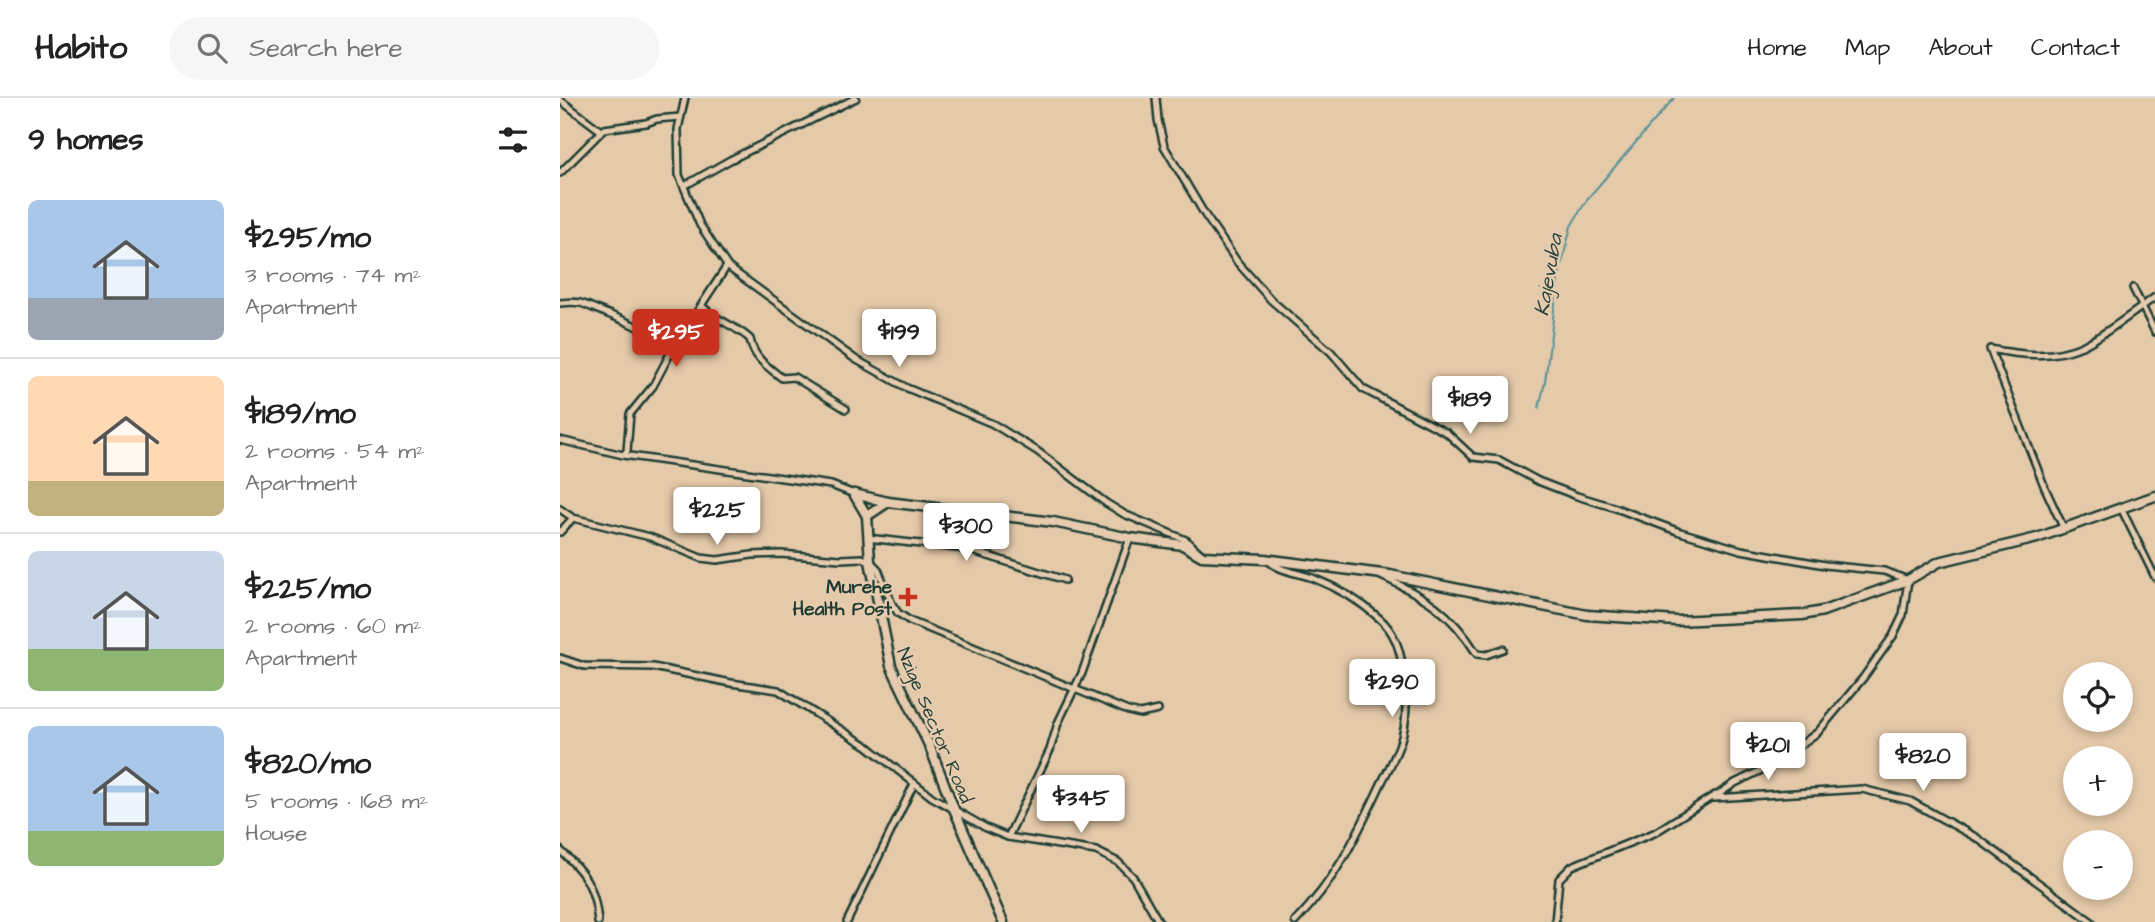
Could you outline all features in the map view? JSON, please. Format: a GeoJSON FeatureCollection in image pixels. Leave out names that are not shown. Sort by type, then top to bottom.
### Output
{"type":"FeatureCollection","features":[{"type":"Feature","properties":{"kind":"main road"},"geometry":{"type":"LineString","coordinates":[[854,494],[888,502],[1053,522],[1130,538],[1183,545],[1202,556],[1264,559],[1373,573],[1587,615],[1676,621],[1812,614],[1908,580],[1939,562],[2037,538],[2155,496]]}},
{"type":"Feature","properties":{"kind":"main road"},"geometry":{"type":"LineString","coordinates":[[854,494],[867,516],[888,502]]}},
{"type":"Feature","properties":{"kind":"main road","name":"Nzige Sector Road"},"geometry":{"type":"LineString","coordinates":[[867,516],[870,561],[891,666],[930,747],[1003,922]]}},
{"type":"Feature","properties":{"kind":"street"},"geometry":{"type":"LineString","coordinates":[[685,98],[680,117],[679,175],[700,225],[728,267],[855,359],[908,388],[993,425],[1037,451],[1106,503],[1124,514],[1186,540],[1196,547],[1202,556]]}},
{"type":"Feature","properties":{"kind":"street"},"geometry":{"type":"LineString","coordinates":[[684,186],[730,160],[856,98]]}},
{"type":"Feature","properties":{"kind":"street"},"geometry":{"type":"LineString","coordinates":[[1156,98],[1164,146],[1205,215],[1238,263],[1261,289],[1331,352],[1363,388],[1447,433],[1473,457],[1499,460],[1538,481],[1577,496],[1741,550],[1825,565],[1884,571],[1908,580],[1903,615],[1893,636],[1863,678],[1818,732],[1776,764],[1735,783],[1713,799]]}},
{"type":"Feature","properties":{"kind":"street"},"geometry":{"type":"LineString","coordinates":[[560,100],[601,131]]}},
{"type":"Feature","properties":{"kind":"street"},"geometry":{"type":"LineString","coordinates":[[560,173],[601,131],[680,117]]}},
{"type":"Feature","properties":{"kind":"street"},"geometry":{"type":"LineString","coordinates":[[623,455],[627,451],[631,414],[653,386],[670,353],[728,267]]}},
{"type":"Feature","properties":{"kind":"street"},"geometry":{"type":"LineString","coordinates":[[2133,288],[2155,332]]}},
{"type":"Feature","properties":{"kind":"street"},"geometry":{"type":"LineString","coordinates":[[2064,529],[1990,349],[2014,354],[2044,355],[2082,346],[2155,297]]}},
{"type":"Feature","properties":{"kind":"street"},"geometry":{"type":"LineString","coordinates":[[560,303],[582,303],[619,317],[650,333],[670,353]]}},
{"type":"Feature","properties":{"kind":"street"},"geometry":{"type":"LineString","coordinates":[[702,306],[717,320],[750,339],[752,351],[782,378],[794,377],[846,408]]}},
{"type":"Feature","properties":{"kind":"street"},"geometry":{"type":"LineString","coordinates":[[560,440],[623,455],[820,483],[854,494]]}},
{"type":"Feature","properties":{"kind":"street"},"geometry":{"type":"LineString","coordinates":[[2121,508],[2155,577]]}},
{"type":"Feature","properties":{"kind":"street"},"geometry":{"type":"LineString","coordinates":[[560,509],[573,518],[650,537],[701,558],[717,560],[781,554],[862,558],[870,561],[881,574],[892,604],[905,618],[1136,714],[1158,710]]}},
{"type":"Feature","properties":{"kind":"street"},"geometry":{"type":"LineString","coordinates":[[560,532],[573,518]]}},
{"type":"Feature","properties":{"kind":"street"},"geometry":{"type":"LineString","coordinates":[[867,538],[966,549],[1065,580]]}},
{"type":"Feature","properties":{"kind":"street"},"geometry":{"type":"LineString","coordinates":[[1009,837],[1050,750],[1130,538]]}},
{"type":"Feature","properties":{"kind":"street"},"geometry":{"type":"LineString","coordinates":[[1264,559],[1268,559],[1275,566],[1316,579],[1341,591],[1379,617],[1390,629],[1397,643],[1405,690],[1405,721],[1401,738],[1360,832],[1327,884],[1295,922]]}},
{"type":"Feature","properties":{"kind":"street"},"geometry":{"type":"LineString","coordinates":[[1373,573],[1412,591],[1437,607],[1461,630],[1477,654],[1503,649]]}},
{"type":"Feature","properties":{"kind":"street"},"geometry":{"type":"LineString","coordinates":[[560,658],[584,666],[653,667],[778,690],[869,747],[914,785],[979,824],[1009,837],[1088,849],[1118,862],[1133,877],[1159,922]]}},
{"type":"Feature","properties":{"kind":"street"},"geometry":{"type":"LineString","coordinates":[[848,922],[914,785]]}},
{"type":"Feature","properties":{"kind":"street"},"geometry":{"type":"LineString","coordinates":[[1713,799],[1862,789],[1910,801],[1977,838],[2092,922]]}},
{"type":"Feature","properties":{"kind":"street"},"geometry":{"type":"LineString","coordinates":[[1555,922],[1559,879],[1572,866],[1654,832],[1715,794],[1713,799]]}},
{"type":"Feature","properties":{"kind":"street"},"geometry":{"type":"LineString","coordinates":[[560,850],[592,886],[598,922]]}},
{"type":"Feature","properties":{"kind":"waterway","name":"Kajevuba"},"geometry":{"type":"LineString","coordinates":[[1539,408],[1545,382],[1558,279],[1571,226],[1588,198],[1674,98]]}},
{"type":"Feature","properties":{"kind":"place","name":"Murehe Health Post"},"geometry":{"type":"Point","coordinates":[908,597]}}]}
